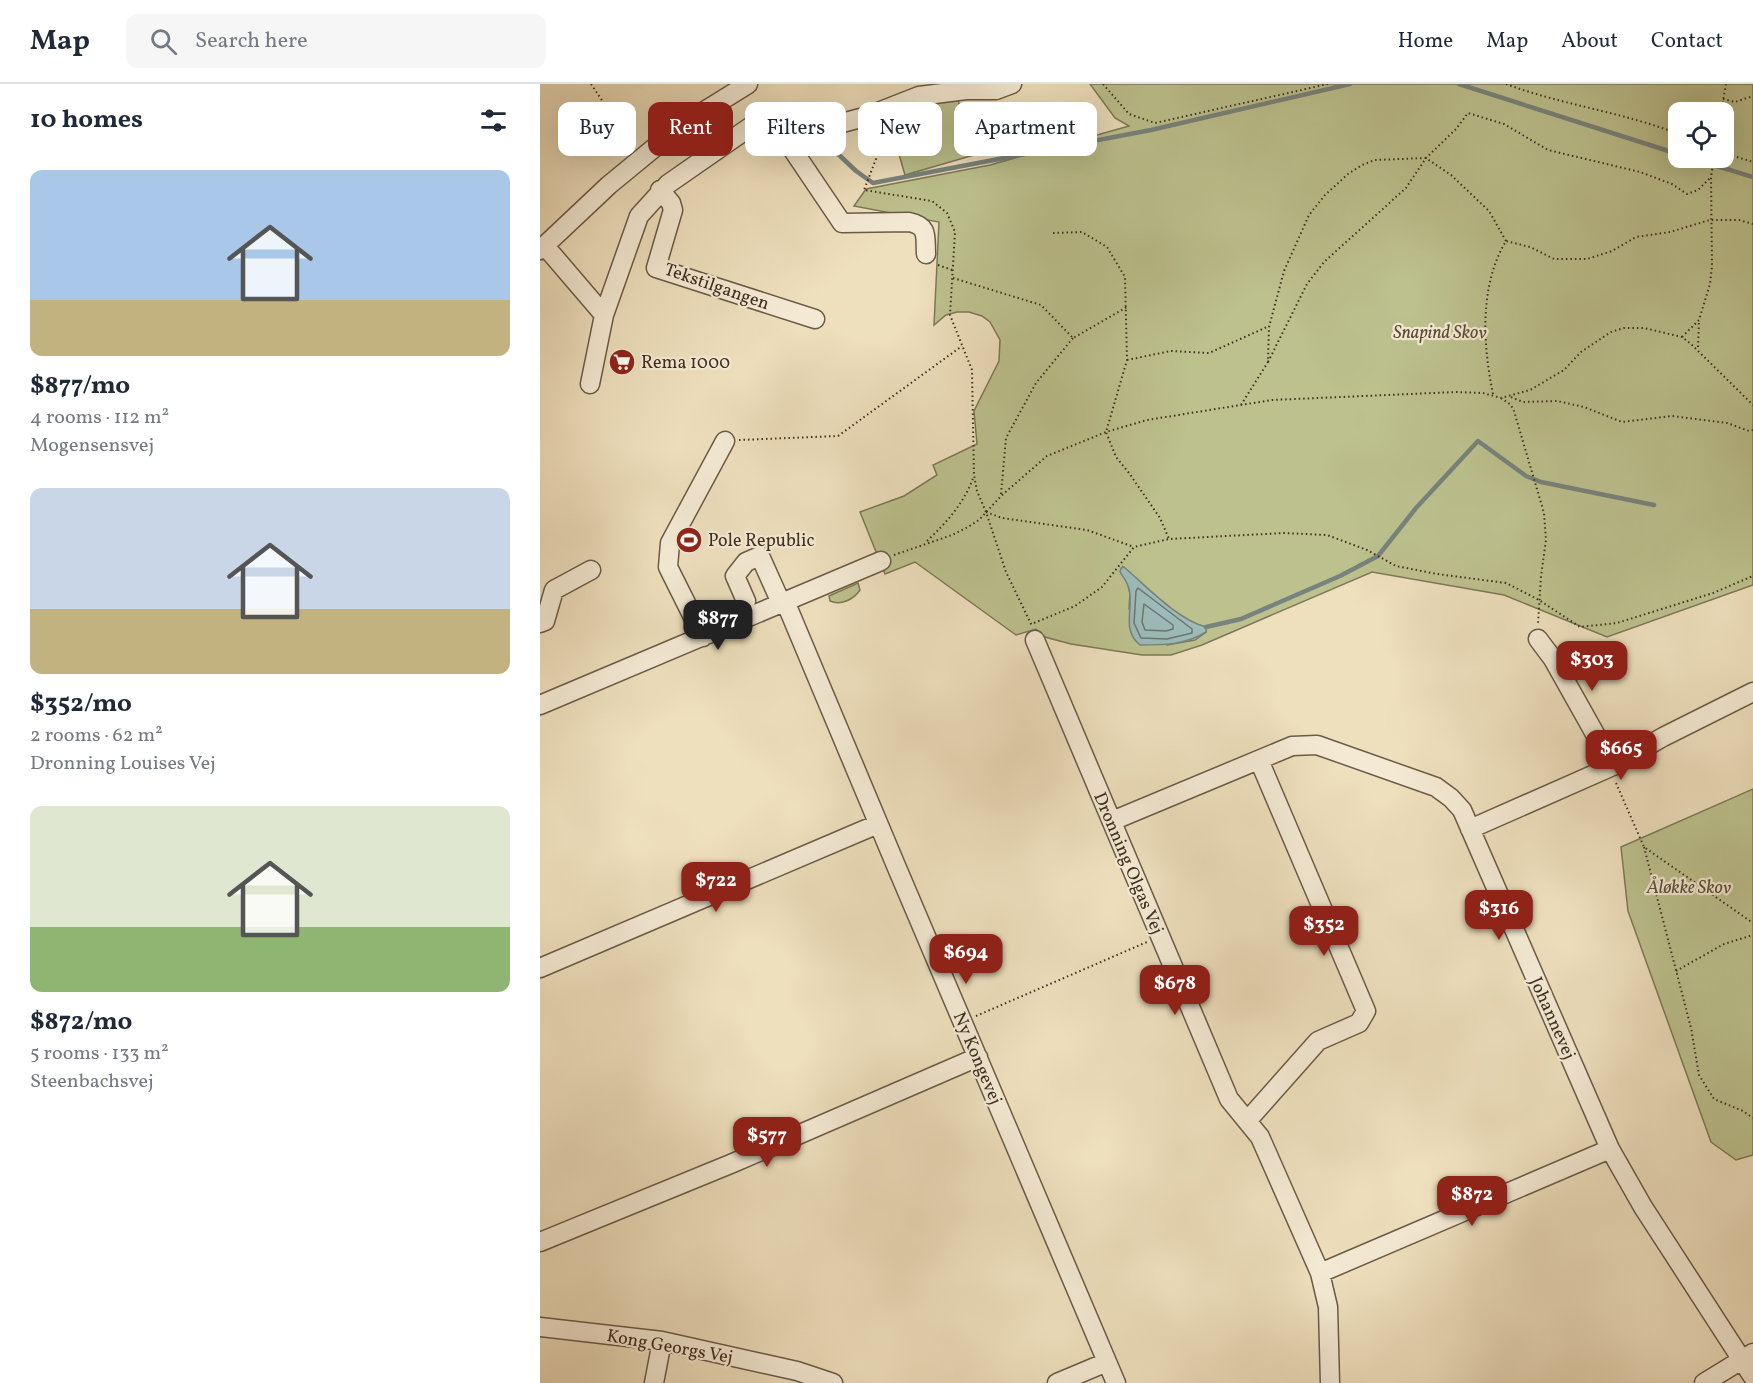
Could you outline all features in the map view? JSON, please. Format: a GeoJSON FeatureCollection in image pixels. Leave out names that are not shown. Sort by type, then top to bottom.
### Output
{"type":"FeatureCollection","features":[{"type":"Feature","properties":{"kind":"street"},"geometry":{"type":"LineString","coordinates":[[604,315],[542,248],[609,185],[682,125],[748,84]]}},
{"type":"Feature","properties":{"kind":"street"},"geometry":{"type":"LineString","coordinates":[[903,102],[919,96],[966,90],[996,90],[1012,84]]}},
{"type":"Feature","properties":{"kind":"street"},"geometry":{"type":"LineString","coordinates":[[590,384],[604,315],[639,216],[660,190],[745,130]]}},
{"type":"Feature","properties":{"kind":"street"},"geometry":{"type":"LineString","coordinates":[[797,156],[842,222],[918,224],[924,231],[926,254]]}},
{"type":"Feature","properties":{"kind":"street","name":"Tekstilgangen"},"geometry":{"type":"LineString","coordinates":[[660,190],[673,210],[657,268],[815,319]]}},
{"type":"Feature","properties":{"kind":"street"},"geometry":{"type":"LineString","coordinates":[[703,637],[668,567],[670,543],[725,441]]}},
{"type":"Feature","properties":{"kind":"street","name":"Ny Kongevej"},"geometry":{"type":"LineString","coordinates":[[746,601],[735,576],[746,562],[760,556],[783,602],[1116,1383]]}},
{"type":"Feature","properties":{"kind":"street"},"geometry":{"type":"LineString","coordinates":[[540,705],[881,561]]}},
{"type":"Feature","properties":{"kind":"street"},"geometry":{"type":"LineString","coordinates":[[540,623],[544,621],[554,590],[591,570]]}},
{"type":"Feature","properties":{"kind":"street","name":"Dronning Olgas Vej"},"geometry":{"type":"LineString","coordinates":[[1033,632],[1229,1099],[1260,1137],[1320,1272],[1328,1307],[1330,1383]]}},
{"type":"Feature","properties":{"kind":"street"},"geometry":{"type":"LineString","coordinates":[[1538,639],[1553,659],[1613,766]]}},
{"type":"Feature","properties":{"kind":"street"},"geometry":{"type":"LineString","coordinates":[[1470,829],[1613,766],[1663,737],[1753,692]]}},
{"type":"Feature","properties":{"kind":"street","name":"Johannevej"},"geometry":{"type":"LineString","coordinates":[[1112,821],[1292,746],[1317,745],[1436,787],[1451,798],[1462,810],[1610,1149],[1643,1207],[1748,1357],[1753,1377]]}},
{"type":"Feature","properties":{"kind":"street"},"geometry":{"type":"LineString","coordinates":[[1248,1120],[1318,1041],[1359,1023],[1366,1011],[1259,760]]}},
{"type":"Feature","properties":{"kind":"street"},"geometry":{"type":"LineString","coordinates":[[540,968],[878,824]]}},
{"type":"Feature","properties":{"kind":"street"},"geometry":{"type":"LineString","coordinates":[[540,1242],[733,1163],[978,1057]]}},
{"type":"Feature","properties":{"kind":"street"},"geometry":{"type":"LineString","coordinates":[[1320,1272],[1610,1149]]}},
{"type":"Feature","properties":{"kind":"street","name":"Kong Georgs Vej"},"geometry":{"type":"LineString","coordinates":[[540,1327],[662,1341],[797,1371],[833,1383]]}},
{"type":"Feature","properties":{"kind":"street"},"geometry":{"type":"LineString","coordinates":[[654,1383],[662,1341]]}},
{"type":"Feature","properties":{"kind":"street"},"geometry":{"type":"LineString","coordinates":[[1704,1383],[1748,1357]]}},
{"type":"Feature","properties":{"kind":"street"},"geometry":{"type":"LineString","coordinates":[[1057,1383],[1107,1362]]}},
{"type":"Feature","properties":{"kind":"path"},"geometry":{"type":"LineString","coordinates":[[591,84],[641,158]]}},
{"type":"Feature","properties":{"kind":"path"},"geometry":{"type":"LineString","coordinates":[[1103,84],[1129,114],[1155,123],[1328,84]]}},
{"type":"Feature","properties":{"kind":"path"},"geometry":{"type":"LineString","coordinates":[[1506,84],[1536,95],[1655,124],[1668,130]]}},
{"type":"Feature","properties":{"kind":"path"},"geometry":{"type":"LineString","coordinates":[[1723,102],[1726,84]]}},
{"type":"Feature","properties":{"kind":"path"},"geometry":{"type":"LineString","coordinates":[[1724,99],[1735,102],[1753,96]]}},
{"type":"Feature","properties":{"kind":"path"},"geometry":{"type":"LineString","coordinates":[[1241,405],[1268,362],[1307,284],[1324,262],[1406,188],[1426,158],[1456,129],[1468,113],[1504,124],[1548,150],[1640,172],[1672,184],[1687,194],[1698,190],[1711,177]]}},
{"type":"Feature","properties":{"kind":"path"},"geometry":{"type":"LineString","coordinates":[[875,156],[864,189],[932,201],[947,213],[955,232],[950,315],[972,370],[974,475],[977,492],[1006,572],[1033,632],[1102,586],[1134,547]]}},
{"type":"Feature","properties":{"kind":"path"},"geometry":{"type":"LineString","coordinates":[[1734,156],[1753,162]]}},
{"type":"Feature","properties":{"kind":"path"},"geometry":{"type":"LineString","coordinates":[[1268,362],[1269,327],[1284,271],[1309,215],[1325,195],[1348,174],[1375,160],[1426,158],[1451,175],[1489,211],[1506,242],[1530,248],[1554,259],[1587,259],[1612,251],[1636,237],[1670,232],[1710,220],[1739,220],[1753,224]]}},
{"type":"Feature","properties":{"kind":"path"},"geometry":{"type":"LineString","coordinates":[[1698,349],[1699,320],[1712,266],[1710,220],[1712,168]]}},
{"type":"Feature","properties":{"kind":"path"},"geometry":{"type":"LineString","coordinates":[[1053,233],[1082,232],[1107,247],[1125,278],[1126,360],[1106,432],[1116,457],[1149,502],[1169,539]]}},
{"type":"Feature","properties":{"kind":"path"},"geometry":{"type":"LineString","coordinates":[[1493,394],[1488,369],[1486,298],[1496,260],[1506,242]]}},
{"type":"Feature","properties":{"kind":"path"},"geometry":{"type":"LineString","coordinates":[[953,278],[1041,305],[1073,339]]}},
{"type":"Feature","properties":{"kind":"path"},"geometry":{"type":"LineString","coordinates":[[1001,496],[1006,438],[1036,383],[1073,339],[1127,307]]}},
{"type":"Feature","properties":{"kind":"path"},"geometry":{"type":"LineString","coordinates":[[1682,337],[1699,320]]}},
{"type":"Feature","properties":{"kind":"path"},"geometry":{"type":"LineString","coordinates":[[1126,360],[1171,351],[1209,353],[1269,327]]}},
{"type":"Feature","properties":{"kind":"path"},"geometry":{"type":"LineString","coordinates":[[1501,398],[1530,390],[1564,370],[1581,352],[1611,332],[1624,328],[1644,328],[1682,337],[1698,349],[1753,405]]}},
{"type":"Feature","properties":{"kind":"path"},"geometry":{"type":"LineString","coordinates":[[725,441],[838,436],[962,346]]}},
{"type":"Feature","properties":{"kind":"path"},"geometry":{"type":"LineString","coordinates":[[881,561],[952,535],[979,520],[1001,496],[1047,456],[1106,432],[1147,420],[1272,400],[1456,392],[1493,394],[1511,405],[1514,411],[1544,513],[1546,540],[1539,600],[1538,639]]}},
{"type":"Feature","properties":{"kind":"path"},"geometry":{"type":"LineString","coordinates":[[1509,396],[1523,402],[1557,401],[1584,407],[1622,422],[1672,416],[1727,423],[1749,431],[1753,430]]}},
{"type":"Feature","properties":{"kind":"path"},"geometry":{"type":"LineString","coordinates":[[925,543],[953,516],[974,475]]}},
{"type":"Feature","properties":{"kind":"path"},"geometry":{"type":"LineString","coordinates":[[986,512],[1002,518],[1087,530],[1134,547],[1169,539],[1284,533],[1327,535],[1374,554],[1396,566],[1506,583],[1539,600],[1580,627],[1617,623],[1713,593],[1753,576]]}},
{"type":"Feature","properties":{"kind":"path"},"geometry":{"type":"LineString","coordinates":[[1613,766],[1614,777],[1644,847],[1691,1028],[1699,1075],[1714,1099],[1743,1111],[1753,1118]]}},
{"type":"Feature","properties":{"kind":"path"},"geometry":{"type":"LineString","coordinates":[[1644,847],[1753,922]]}},
{"type":"Feature","properties":{"kind":"path"},"geometry":{"type":"LineString","coordinates":[[1676,971],[1724,944],[1753,935]]}},
{"type":"Feature","properties":{"kind":"path"},"geometry":{"type":"LineString","coordinates":[[962,1021],[1160,936]]}},
{"type":"Feature","properties":{"kind":"green space","name":"Snapind Skov"},"geometry":{"type":"Polygon","coordinates":[[[1090,84],[1753,84],[1753,585],[1607,637],[1504,595],[1372,572],[1202,645],[1171,655],[1142,655],[1071,644],[1041,636],[1036,629],[1016,635],[915,562],[885,574],[860,512],[904,496],[937,475],[933,465],[977,444],[974,411],[999,361],[1000,340],[990,322],[982,316],[969,312],[946,315],[934,325],[939,222],[854,206],[866,189],[990,165],[1022,156],[1097,156],[1097,135],[1129,126],[1115,118],[1090,84]],[[1123,567],[1130,593],[1129,609],[1167,645],[1195,640],[1206,632],[1206,627],[1173,610],[1123,567]]]}},
{"type":"Feature","properties":{"kind":"green space"},"geometry":{"type":"Polygon","coordinates":[[[956,93],[959,102],[954,102],[954,156],[971,156],[905,175],[899,156],[942,156],[942,102],[925,102],[956,93]]]}},
{"type":"Feature","properties":{"kind":"green space"},"geometry":{"type":"Polygon","coordinates":[[[858,583],[860,590],[851,599],[838,603],[830,601],[829,596],[858,583]]]}},
{"type":"Feature","properties":{"kind":"green space","name":"Åløkke Skov"},"geometry":{"type":"Polygon","coordinates":[[[1753,789],[1753,1155],[1736,1160],[1711,1142],[1628,911],[1621,847],[1753,789]]]}},
{"type":"Feature","properties":{"kind":"water"},"geometry":{"type":"Polygon","coordinates":[[[1124,567],[1174,610],[1206,627],[1206,632],[1182,642],[1140,645],[1134,639],[1129,626],[1129,589],[1120,572],[1124,567]]]}},
{"type":"Feature","properties":{"kind":"waterway"},"geometry":{"type":"LineString","coordinates":[[840,156],[873,183],[1151,130],[1350,84]]}},
{"type":"Feature","properties":{"kind":"waterway"},"geometry":{"type":"LineString","coordinates":[[1459,84],[1668,151]]}},
{"type":"Feature","properties":{"kind":"waterway"},"geometry":{"type":"LineString","coordinates":[[1724,168],[1753,177]]}},
{"type":"Feature","properties":{"kind":"waterway"},"geometry":{"type":"LineString","coordinates":[[1206,627],[1241,619],[1340,576],[1378,556],[1416,508],[1478,441],[1526,476],[1541,482],[1654,505]]}},
{"type":"Feature","properties":{"kind":"place","name":"Rema 1000"},"geometry":{"type":"Point","coordinates":[622,362]}},
{"type":"Feature","properties":{"kind":"place","name":"Pole Republic"},"geometry":{"type":"Point","coordinates":[689,540]}}]}
